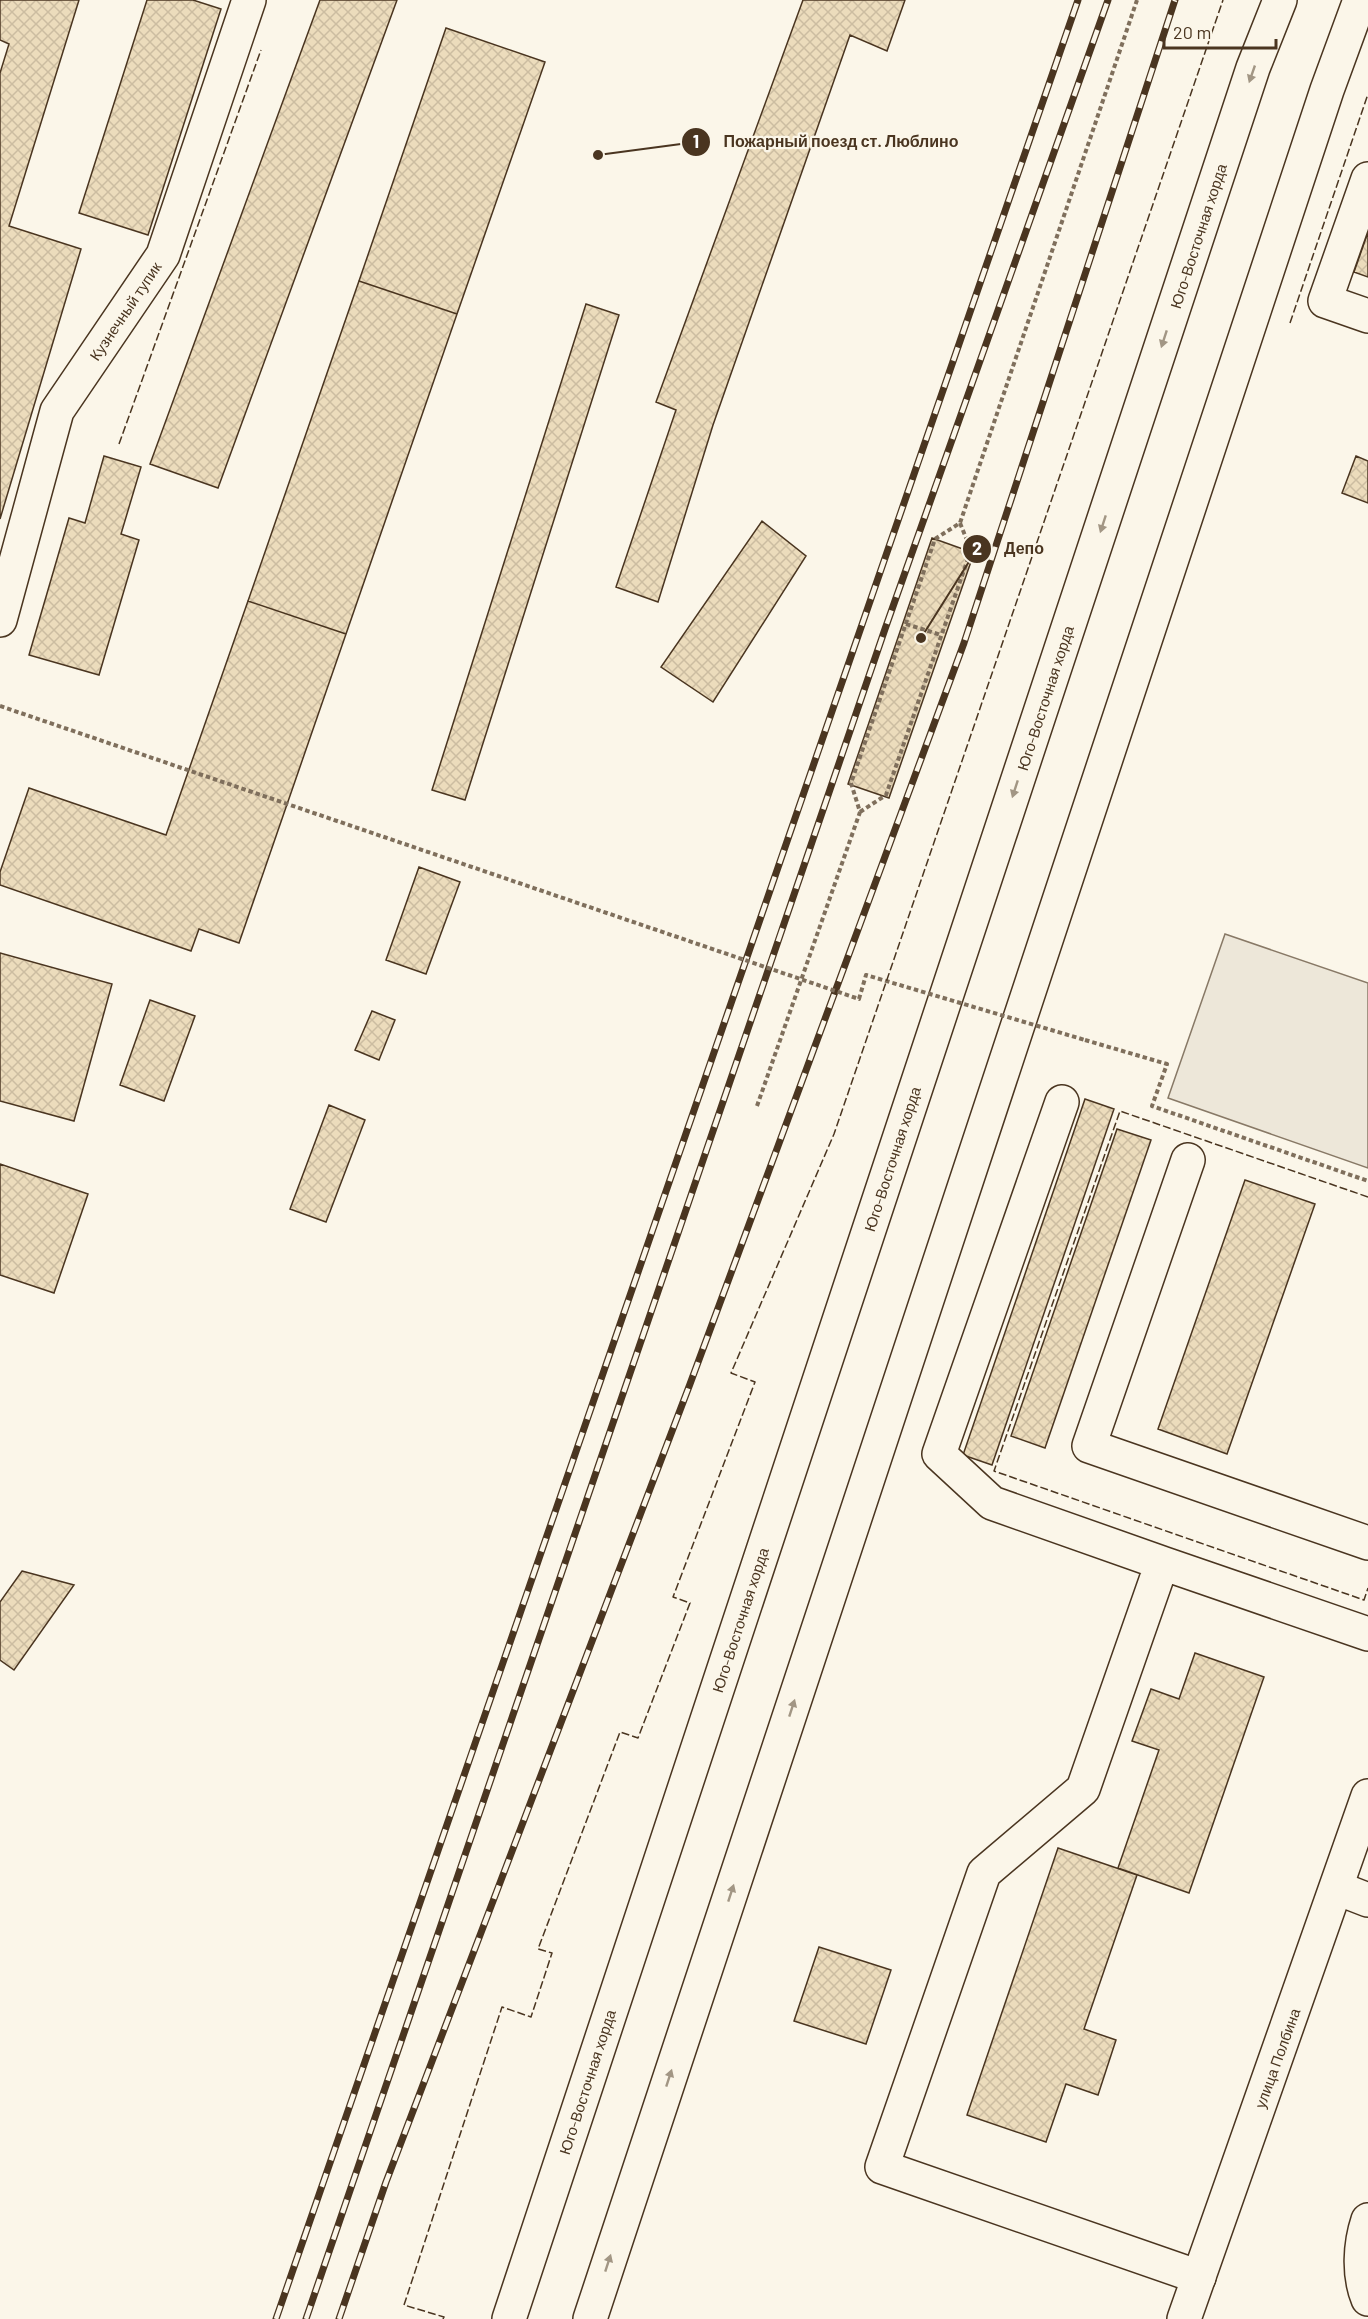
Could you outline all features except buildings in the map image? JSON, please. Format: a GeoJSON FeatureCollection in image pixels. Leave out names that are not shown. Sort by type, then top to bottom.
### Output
{"type":"FeatureCollection","features":[{"type":"Feature","properties":{"kind":"main road","name":"Кузнечный тупик"},"geometry":{"type":"LineString","coordinates":[[0,620],[57,411],[163,255],[249,0]]}},
{"type":"Feature","properties":{"kind":"main road","name":"Юго-Восточная хорда"},"geometry":{"type":"LineString","coordinates":[[508,2319],[1250,80],[1280,0]]}},
{"type":"Feature","properties":{"kind":"main road"},"geometry":{"type":"LineString","coordinates":[[590,2319],[1319,112],[1360,0]]}},
{"type":"Feature","properties":{"kind":"main road"},"geometry":{"type":"LineString","coordinates":[[1368,179],[1325,301],[1368,316]]}},
{"type":"Feature","properties":{"kind":"main road"},"geometry":{"type":"LineString","coordinates":[[1062,1102],[939,1454],[992,1503],[1368,1634]]}},
{"type":"Feature","properties":{"kind":"main road"},"geometry":{"type":"LineString","coordinates":[[1188,1160],[1089,1446],[1368,1543]]}},
{"type":"Feature","properties":{"kind":"main road"},"geometry":{"type":"LineString","coordinates":[[1162,1563],[1083,1789],[984,1873],[882,2167],[1199,2277]]}},
{"type":"Feature","properties":{"kind":"main road","name":"улица Полбина"},"geometry":{"type":"LineString","coordinates":[[1184,2319],[1368,1796]]}},
{"type":"Feature","properties":{"kind":"main road"},"geometry":{"type":"LineString","coordinates":[[1337,1888],[1368,1900]]}},
{"type":"Feature","properties":{"kind":"main road"},"geometry":{"type":"LineString","coordinates":[[1368,2220],[1363,2236],[1362,2285],[1368,2299]]}},
{"type":"Feature","properties":{"kind":"path"},"geometry":{"type":"LineString","coordinates":[[860,812],[851,783],[935,539],[960,523],[1137,0]]}},
{"type":"Feature","properties":{"kind":"path"},"geometry":{"type":"LineString","coordinates":[[757,1106],[860,812],[886,795],[971,550],[960,523]]}},
{"type":"Feature","properties":{"kind":"path"},"geometry":{"type":"LineString","coordinates":[[906,624],[941,635]]}},
{"type":"Feature","properties":{"kind":"path"},"geometry":{"type":"LineString","coordinates":[[0,706],[859,999],[866,975],[1167,1064],[1152,1106],[1368,1181]]}},
{"type":"Feature","properties":{"kind":"shaded area"},"geometry":{"type":"Polygon","coordinates":[[[1225,934],[1368,983],[1368,1168],[1168,1098],[1225,934]]]}},
{"type":"Feature","properties":{"kind":"railway"},"geometry":{"type":"LineString","coordinates":[[276,2319],[1078,0]]}},
{"type":"Feature","properties":{"kind":"railway"},"geometry":{"type":"LineString","coordinates":[[306,2319],[885,629],[1108,0]]}},
{"type":"Feature","properties":{"kind":"railway"},"geometry":{"type":"LineString","coordinates":[[339,2319],[386,2182],[690,1384],[964,643],[1175,0]]}},
{"type":"Feature","properties":{"kind":"fence"},"geometry":{"type":"LineString","coordinates":[[443,2319],[444,2317],[404,2305],[502,2007],[531,2017],[552,1953],[538,1949],[620,1732],[638,1738],[690,1603],[673,1597],[755,1382],[731,1373],[834,1134],[1223,0]]}},
{"type":"Feature","properties":{"kind":"fence"},"geometry":{"type":"LineString","coordinates":[[119,444],[261,50]]}},
{"type":"Feature","properties":{"kind":"fence"},"geometry":{"type":"LineString","coordinates":[[1290,323],[1368,94]]}},
{"type":"Feature","properties":{"kind":"fence"},"geometry":{"type":"LineString","coordinates":[[1368,1197],[1120,1111],[994,1471],[1364,1600],[1368,1588]]}},
{"type":"Feature","properties":{"kind":"place","name":"Пожарный поезд ст. Люблино"},"geometry":{"type":"Point","coordinates":[598,155]}},
{"type":"Feature","properties":{"kind":"place","name":"Депо"},"geometry":{"type":"Point","coordinates":[921,638]}}]}
